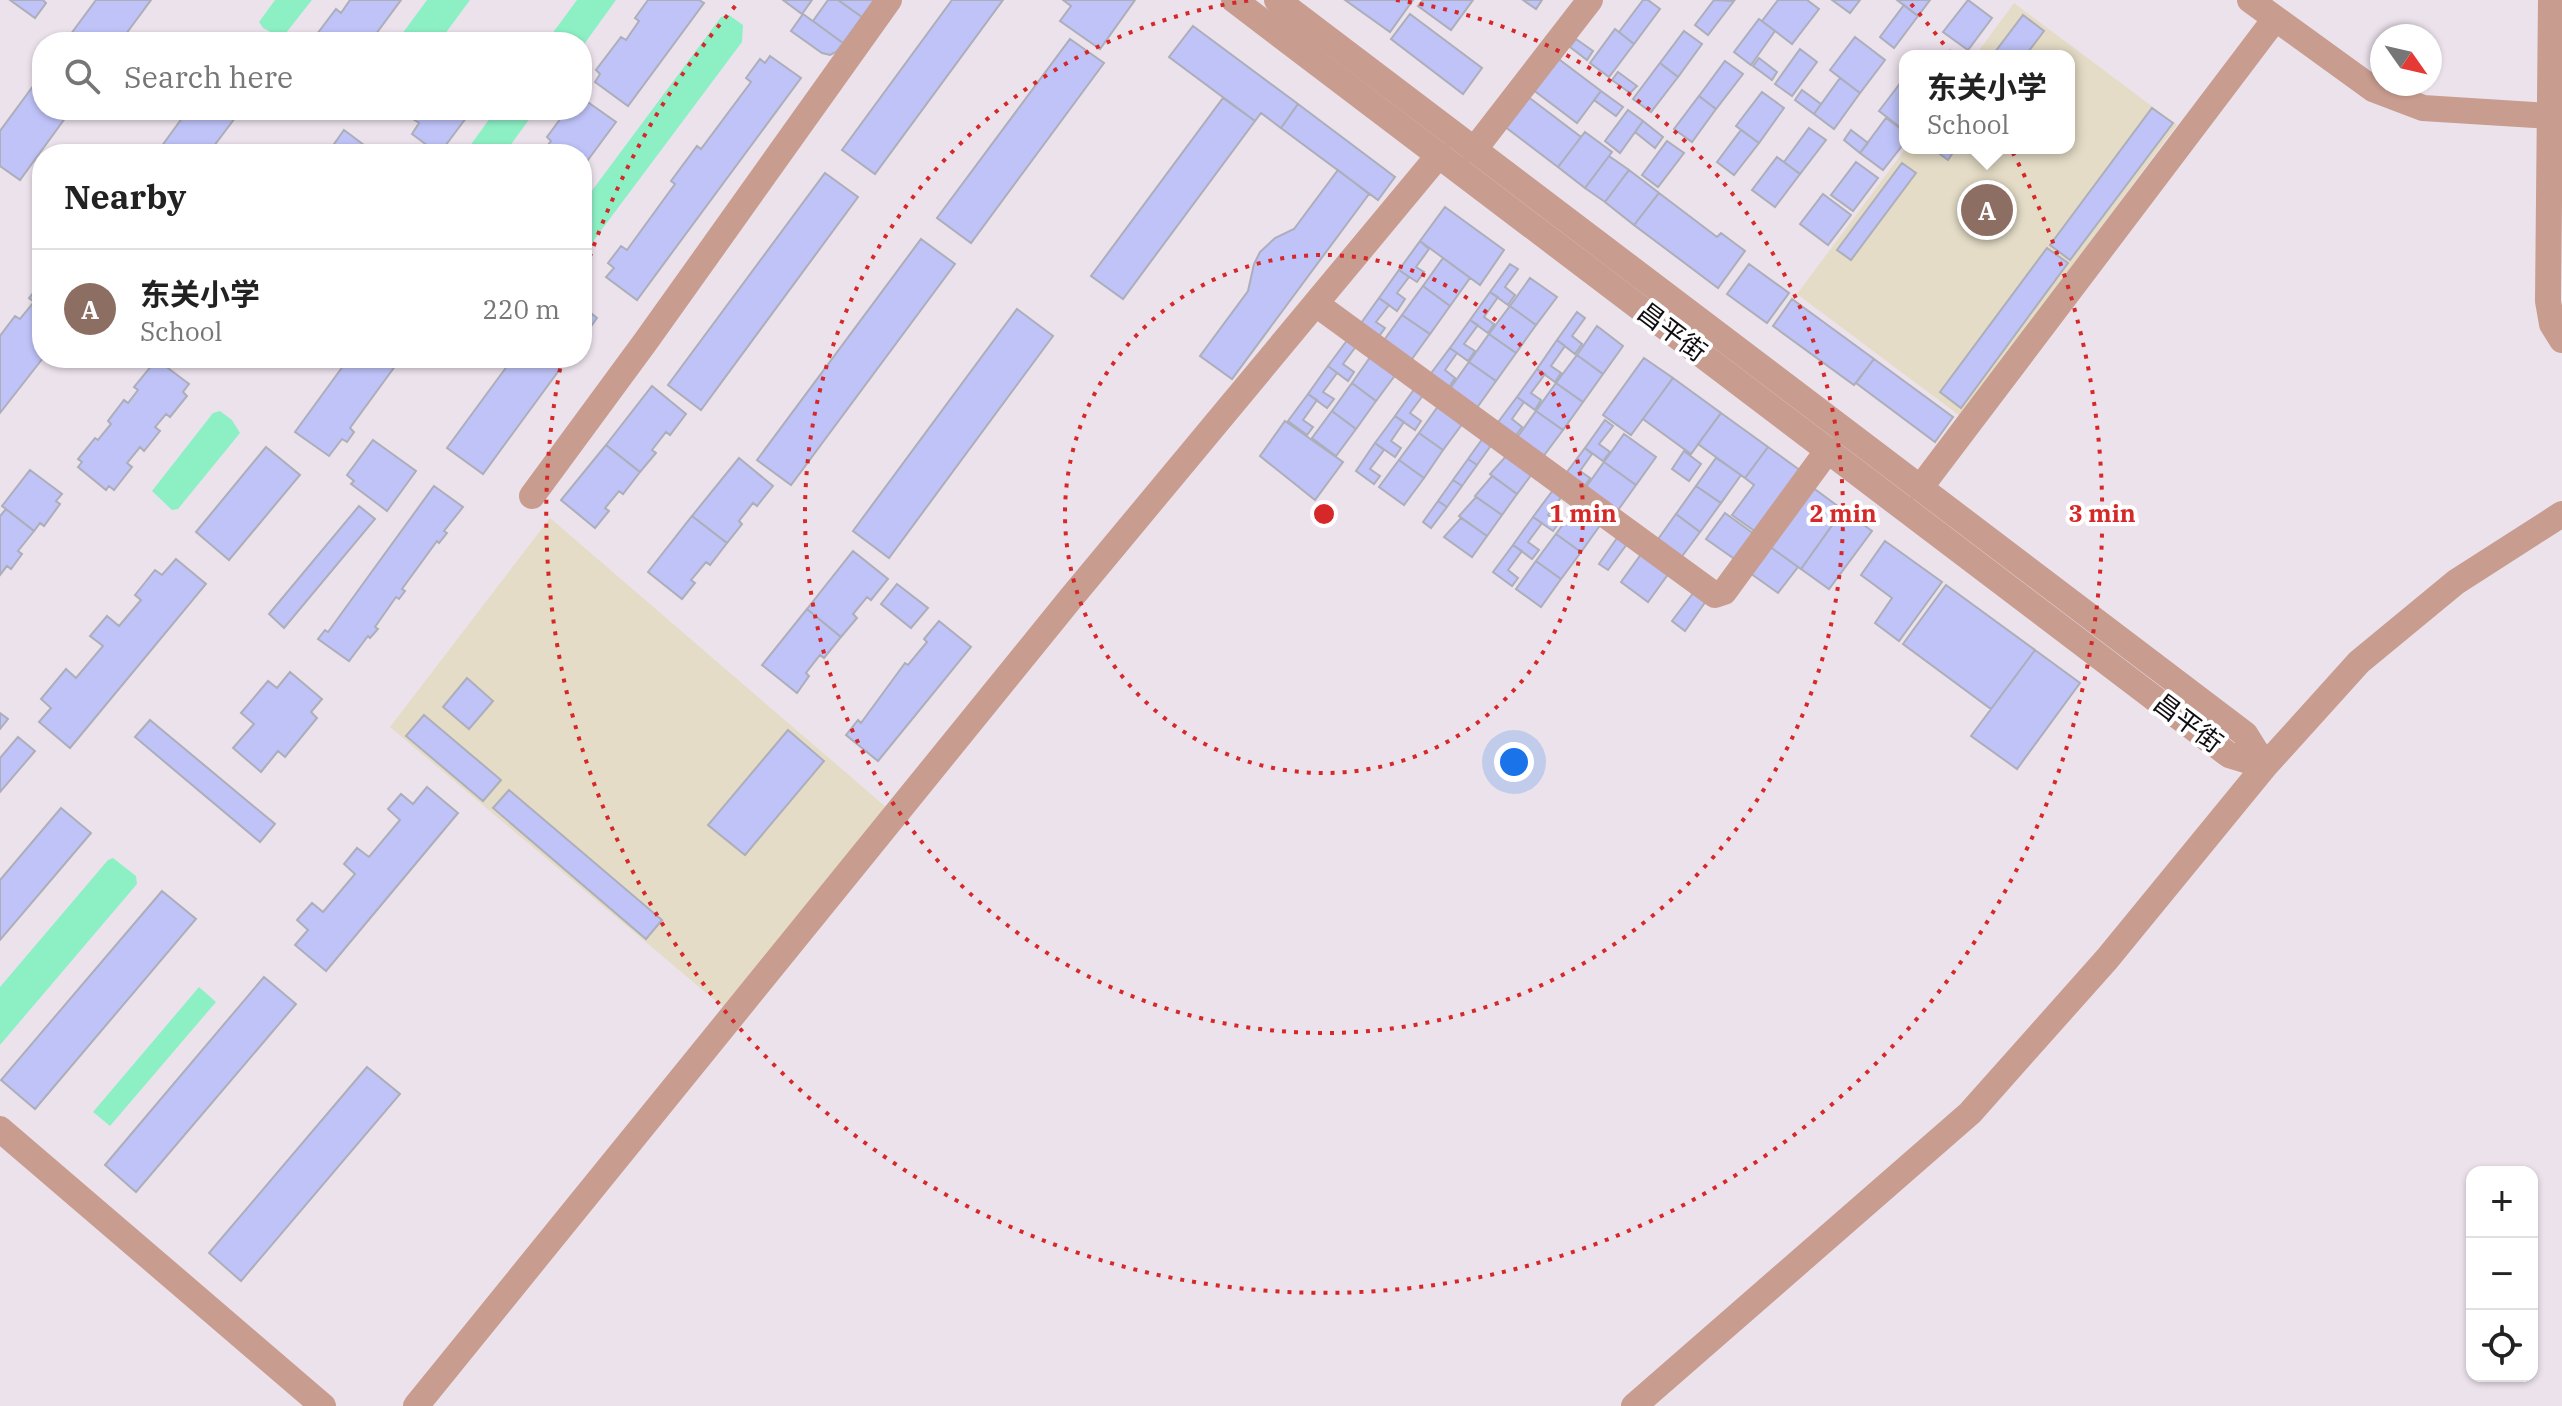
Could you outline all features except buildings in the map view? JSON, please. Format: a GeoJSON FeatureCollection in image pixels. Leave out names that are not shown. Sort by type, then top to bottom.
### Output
{"type":"FeatureCollection","features":[{"type":"Feature","properties":{"kind":"street"},"geometry":{"type":"LineString","coordinates":[[532,496],[889,0]]}},
{"type":"Feature","properties":{"kind":"street","name":"昌平街"},"geometry":{"type":"LineString","coordinates":[[1234,0],[2229,755],[2265,766]]}},
{"type":"Feature","properties":{"kind":"street","name":"昌平街"},"geometry":{"type":"LineString","coordinates":[[1277,0],[2245,734],[2265,766]]}},
{"type":"Feature","properties":{"kind":"street"},"geometry":{"type":"LineString","coordinates":[[1474,150],[1590,0]]}},
{"type":"Feature","properties":{"kind":"street"},"geometry":{"type":"LineString","coordinates":[[2250,0],[2373,89],[2393,98],[2423,108],[2550,116]]}},
{"type":"Feature","properties":{"kind":"street"},"geometry":{"type":"LineString","coordinates":[[2551,0],[2548,301],[2552,324],[2562,340]]}},
{"type":"Feature","properties":{"kind":"street"},"geometry":{"type":"LineString","coordinates":[[1920,488],[2275,19]]}},
{"type":"Feature","properties":{"kind":"street"},"geometry":{"type":"LineString","coordinates":[[416,1406],[1061,610],[1439,155]]}},
{"type":"Feature","properties":{"kind":"street"},"geometry":{"type":"LineString","coordinates":[[1316,304],[1715,595],[1724,592],[1828,450]]}},
{"type":"Feature","properties":{"kind":"street"},"geometry":{"type":"LineString","coordinates":[[1634,1406],[1970,1113],[2107,959],[2265,766],[2359,662],[2456,582],[2562,514]]}},
{"type":"Feature","properties":{"kind":"street"},"geometry":{"type":"LineString","coordinates":[[0,1129],[323,1406]]}},
{"type":"Feature","properties":{"kind":"shaded area"},"geometry":{"type":"Polygon","coordinates":[[[2014,3],[2177,125],[1960,416],[1797,294],[1902,154],[2075,154],[2075,50],[1979,50],[2014,3]]]}},
{"type":"Feature","properties":{"kind":"shaded area"},"geometry":{"type":"Polygon","coordinates":[[[550,518],[887,808],[723,1007],[390,727],[550,518]]]}},
{"type":"Feature","properties":{"kind":"green space"},"geometry":{"type":"Polygon","coordinates":[[[275,0],[312,0],[287,32],[271,32],[259,22],[275,0]]]}},
{"type":"Feature","properties":{"kind":"green space"},"geometry":{"type":"Polygon","coordinates":[[[427,0],[470,0],[446,32],[403,32],[427,0]]]}},
{"type":"Feature","properties":{"kind":"green space"},"geometry":{"type":"Polygon","coordinates":[[[577,0],[616,0],[592,33],[553,32],[577,0]]]}},
{"type":"Feature","properties":{"kind":"green space"},"geometry":{"type":"Polygon","coordinates":[[[729,15],[743,25],[742,42],[592,243],[592,191],[721,17],[729,15]]]}},
{"type":"Feature","properties":{"kind":"green space"},"geometry":{"type":"Polygon","coordinates":[[[489,120],[529,120],[511,144],[471,144],[489,120]]]}},
{"type":"Feature","properties":{"kind":"green space"},"geometry":{"type":"Polygon","coordinates":[[[220,411],[232,420],[240,433],[178,509],[172,510],[152,491],[213,413],[220,411]]]}},
{"type":"Feature","properties":{"kind":"green space"},"geometry":{"type":"Polygon","coordinates":[[[113,858],[136,876],[137,884],[0,1045],[0,987],[108,860],[113,858]]]}},
{"type":"Feature","properties":{"kind":"green space"},"geometry":{"type":"Polygon","coordinates":[[[199,987],[216,1002],[110,1126],[93,1112],[199,987]]]}},
{"type":"Feature","properties":{"kind":"place","name":"东关小学"},"geometry":{"type":"Point","coordinates":[1987,210]}}]}
